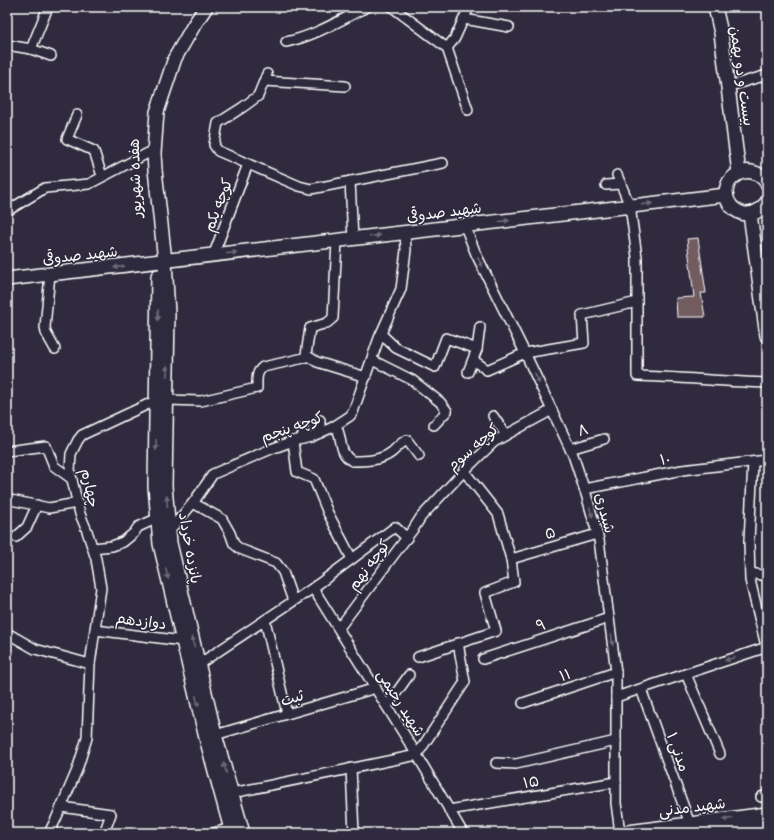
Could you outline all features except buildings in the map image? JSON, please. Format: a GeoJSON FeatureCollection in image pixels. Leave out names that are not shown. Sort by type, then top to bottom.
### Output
{"type":"FeatureCollection","features":[{"type":"Feature","properties":{"kind":"main road","name":"هفده شهریور"},"geometry":{"type":"LineString","coordinates":[[161,262],[149,187],[148,153],[151,111],[170,55],[180,35],[198,7]]}},
{"type":"Feature","properties":{"kind":"main road","name":"هفده شهریور"},"geometry":{"type":"LineString","coordinates":[[161,262],[154,153],[157,112],[176,58],[194,25],[206,7]]}},
{"type":"Feature","properties":{"kind":"main road","name":"بیست و دو بهمن"},"geometry":{"type":"LineString","coordinates":[[715,7],[721,33],[742,172]]}},
{"type":"Feature","properties":{"kind":"main road","name":"بیست و دو بهمن"},"geometry":{"type":"LineString","coordinates":[[722,7],[733,85],[742,172]]}},
{"type":"Feature","properties":{"kind":"main road"},"geometry":{"type":"LineString","coordinates":[[767,183],[758,174],[742,172],[733,177],[729,182],[726,195],[732,207],[744,214],[750,214],[762,208],[767,202]]}},
{"type":"Feature","properties":{"kind":"main road","name":"شهید صدوقی"},"geometry":{"type":"LineString","coordinates":[[7,279],[726,195]]}},
{"type":"Feature","properties":{"kind":"main road"},"geometry":{"type":"LineString","coordinates":[[750,214],[767,336]]}},
{"type":"Feature","properties":{"kind":"main road","name":"پانزده خرداد"},"geometry":{"type":"LineString","coordinates":[[161,262],[162,400],[165,486],[170,543],[216,735],[243,833]]}},
{"type":"Feature","properties":{"kind":"main road","name":"پانزده خرداد"},"geometry":{"type":"LineString","coordinates":[[162,400],[155,486],[160,544],[206,738],[232,830]]}},
{"type":"Feature","properties":{"kind":"main road","name":"شهید مدنی"},"geometry":{"type":"LineString","coordinates":[[620,833],[767,814]]}},
{"type":"Feature","properties":{"kind":"main road","name":"شهید مدنی"},"geometry":{"type":"LineString","coordinates":[[706,833],[767,825]]}},
{"type":"Feature","properties":{"kind":"street"},"geometry":{"type":"LineString","coordinates":[[31,48],[48,7]]}},
{"type":"Feature","properties":{"kind":"street"},"geometry":{"type":"LineString","coordinates":[[286,42],[304,38],[367,7]]}},
{"type":"Feature","properties":{"kind":"street"},"geometry":{"type":"LineString","coordinates":[[392,7],[447,48],[468,110]]}},
{"type":"Feature","properties":{"kind":"street"},"geometry":{"type":"LineString","coordinates":[[447,48],[455,38],[469,7]]}},
{"type":"Feature","properties":{"kind":"street"},"geometry":{"type":"LineString","coordinates":[[464,19],[509,27]]}},
{"type":"Feature","properties":{"kind":"street"},"geometry":{"type":"LineString","coordinates":[[7,45],[31,48],[51,56]]}},
{"type":"Feature","properties":{"kind":"street"},"geometry":{"type":"LineString","coordinates":[[733,85],[767,75]]}},
{"type":"Feature","properties":{"kind":"street"},"geometry":{"type":"LineString","coordinates":[[345,86],[265,77],[258,96],[218,123],[214,145],[218,151],[299,186],[311,189],[443,163]]}},
{"type":"Feature","properties":{"kind":"street"},"geometry":{"type":"LineString","coordinates":[[77,115],[67,139],[94,151],[102,176]]}},
{"type":"Feature","properties":{"kind":"street"},"geometry":{"type":"LineString","coordinates":[[7,211],[45,188],[89,184],[148,153]]}},
{"type":"Feature","properties":{"kind":"street","name":"کوچه یکم"},"geometry":{"type":"LineString","coordinates":[[213,256],[248,164]]}},
{"type":"Feature","properties":{"kind":"street"},"geometry":{"type":"LineString","coordinates":[[617,175],[630,206],[637,257],[638,376],[681,377],[726,382],[767,383]]}},
{"type":"Feature","properties":{"kind":"street"},"geometry":{"type":"LineString","coordinates":[[350,181],[353,239]]}},
{"type":"Feature","properties":{"kind":"street"},"geometry":{"type":"LineString","coordinates":[[606,185],[621,184]]}},
{"type":"Feature","properties":{"kind":"street","name":"شبدری"},"geometry":{"type":"LineString","coordinates":[[465,226],[476,254],[570,449],[584,489],[597,534],[616,672],[616,803],[620,833]]}},
{"type":"Feature","properties":{"kind":"street"},"geometry":{"type":"LineString","coordinates":[[333,427],[350,416],[353,412],[381,334],[401,289],[406,250],[405,233]]}},
{"type":"Feature","properties":{"kind":"street"},"geometry":{"type":"LineString","coordinates":[[162,400],[201,401],[257,388],[256,378],[259,370],[263,366],[304,358],[306,355],[310,328],[327,324],[333,318],[337,241]]}},
{"type":"Feature","properties":{"kind":"street"},"geometry":{"type":"LineString","coordinates":[[50,274],[45,327],[46,333],[55,349]]}},
{"type":"Feature","properties":{"kind":"street"},"geometry":{"type":"LineString","coordinates":[[473,360],[487,370],[525,353],[584,343],[582,315],[637,302]]}},
{"type":"Feature","properties":{"kind":"street"},"geometry":{"type":"LineString","coordinates":[[468,372],[477,349],[480,327]]}},
{"type":"Feature","properties":{"kind":"street"},"geometry":{"type":"LineString","coordinates":[[381,334],[396,348],[435,367],[446,338],[477,349]]}},
{"type":"Feature","properties":{"kind":"street"},"geometry":{"type":"LineString","coordinates":[[306,355],[317,362],[366,377]]}},
{"type":"Feature","properties":{"kind":"street"},"geometry":{"type":"LineString","coordinates":[[372,360],[412,380],[440,402],[447,411],[434,425]]}},
{"type":"Feature","properties":{"kind":"street","name":"چهارم"},"geometry":{"type":"LineString","coordinates":[[49,833],[77,770],[87,738],[90,664],[101,588],[97,562],[77,503],[70,471],[71,454],[82,435],[162,400]]}},
{"type":"Feature","properties":{"kind":"street","name":"کوچه سوم"},"geometry":{"type":"LineString","coordinates":[[421,517],[464,471],[494,442],[506,434],[552,410]]}},
{"type":"Feature","properties":{"kind":"street"},"geometry":{"type":"LineString","coordinates":[[493,416],[506,434]]}},
{"type":"Feature","properties":{"kind":"street"},"geometry":{"type":"LineString","coordinates":[[320,420],[320,433]]}},
{"type":"Feature","properties":{"kind":"street","name":"کوچه پنجم"},"geometry":{"type":"LineString","coordinates":[[169,531],[193,503],[212,474],[271,449],[293,441],[311,437],[333,427],[337,428],[339,432],[344,455],[352,461],[368,461],[385,456],[400,443],[407,440],[419,456]]}},
{"type":"Feature","properties":{"kind":"street"},"geometry":{"type":"LineString","coordinates":[[303,428],[303,439]]}},
{"type":"Feature","properties":{"kind":"street","name":"۸"},"geometry":{"type":"LineString","coordinates":[[570,449],[604,439]]}},
{"type":"Feature","properties":{"kind":"street"},"geometry":{"type":"LineString","coordinates":[[293,441],[297,472],[314,479],[328,512],[352,559]]}},
{"type":"Feature","properties":{"kind":"street"},"geometry":{"type":"LineString","coordinates":[[7,451],[46,446],[54,466],[72,479]]}},
{"type":"Feature","properties":{"kind":"street","name":"۱۰"},"geometry":{"type":"LineString","coordinates":[[584,489],[682,470],[767,460]]}},
{"type":"Feature","properties":{"kind":"street"},"geometry":{"type":"LineString","coordinates":[[616,697],[767,648],[750,580],[749,541],[753,462]]}},
{"type":"Feature","properties":{"kind":"street"},"geometry":{"type":"LineString","coordinates":[[418,657],[437,652],[458,643],[496,631],[485,593],[514,582],[511,559],[498,514],[464,471]]}},
{"type":"Feature","properties":{"kind":"street"},"geometry":{"type":"LineString","coordinates":[[11,500],[49,508],[77,503]]}},
{"type":"Feature","properties":{"kind":"street"},"geometry":{"type":"LineString","coordinates":[[193,503],[222,519],[229,530],[234,544],[240,549],[276,563],[283,572],[293,601]]}},
{"type":"Feature","properties":{"kind":"street"},"geometry":{"type":"LineString","coordinates":[[16,537],[27,527],[37,505]]}},
{"type":"Feature","properties":{"kind":"street","name":"کوچه نهم"},"geometry":{"type":"LineString","coordinates":[[339,628],[407,538],[421,517]]}},
{"type":"Feature","properties":{"kind":"street"},"geometry":{"type":"LineString","coordinates":[[93,548],[112,546],[123,542],[134,533],[138,527],[158,518]]}},
{"type":"Feature","properties":{"kind":"street"},"geometry":{"type":"LineString","coordinates":[[199,664],[313,588],[395,527],[407,538]]}},
{"type":"Feature","properties":{"kind":"street","name":"۵"},"geometry":{"type":"LineString","coordinates":[[511,559],[597,534]]}},
{"type":"Feature","properties":{"kind":"street"},"geometry":{"type":"LineString","coordinates":[[750,574],[767,576]]}},
{"type":"Feature","properties":{"kind":"street","name":"شهید رحیمی"},"geometry":{"type":"LineString","coordinates":[[313,588],[376,688],[463,833]]}},
{"type":"Feature","properties":{"kind":"street","name":"۹"},"geometry":{"type":"LineString","coordinates":[[483,659],[609,618]]}},
{"type":"Feature","properties":{"kind":"street"},"geometry":{"type":"LineString","coordinates":[[265,620],[287,714]]}},
{"type":"Feature","properties":{"kind":"street","name":"دوازدهم"},"geometry":{"type":"LineString","coordinates":[[95,630],[183,641]]}},
{"type":"Feature","properties":{"kind":"street"},"geometry":{"type":"LineString","coordinates":[[7,633],[34,649],[90,664]]}},
{"type":"Feature","properties":{"kind":"street"},"geometry":{"type":"LineString","coordinates":[[232,793],[417,755],[465,682],[458,643]]}},
{"type":"Feature","properties":{"kind":"street","name":"۱۱"},"geometry":{"type":"LineString","coordinates":[[523,703],[616,672]]}},
{"type":"Feature","properties":{"kind":"street"},"geometry":{"type":"LineString","coordinates":[[686,674],[720,754]]}},
{"type":"Feature","properties":{"kind":"street"},"geometry":{"type":"LineString","coordinates":[[387,706],[409,675]]}},
{"type":"Feature","properties":{"kind":"street","name":"ثبت"},"geometry":{"type":"LineString","coordinates":[[216,735],[376,688]]}},
{"type":"Feature","properties":{"kind":"street","name":"مدنی ۱"},"geometry":{"type":"LineString","coordinates":[[641,689],[690,824]]}},
{"type":"Feature","properties":{"kind":"street"},"geometry":{"type":"LineString","coordinates":[[496,763],[516,764],[616,741]]}},
{"type":"Feature","properties":{"kind":"street"},"geometry":{"type":"LineString","coordinates":[[351,768],[354,833]]}},
{"type":"Feature","properties":{"kind":"street","name":"۱۵"},"geometry":{"type":"LineString","coordinates":[[449,810],[616,782]]}},
{"type":"Feature","properties":{"kind":"street"},"geometry":{"type":"LineString","coordinates":[[61,807],[110,814],[104,833]]}},
{"type":"Feature","properties":{"kind":"street"},"geometry":{"type":"LineString","coordinates":[[213,833],[232,830]]}}]}
